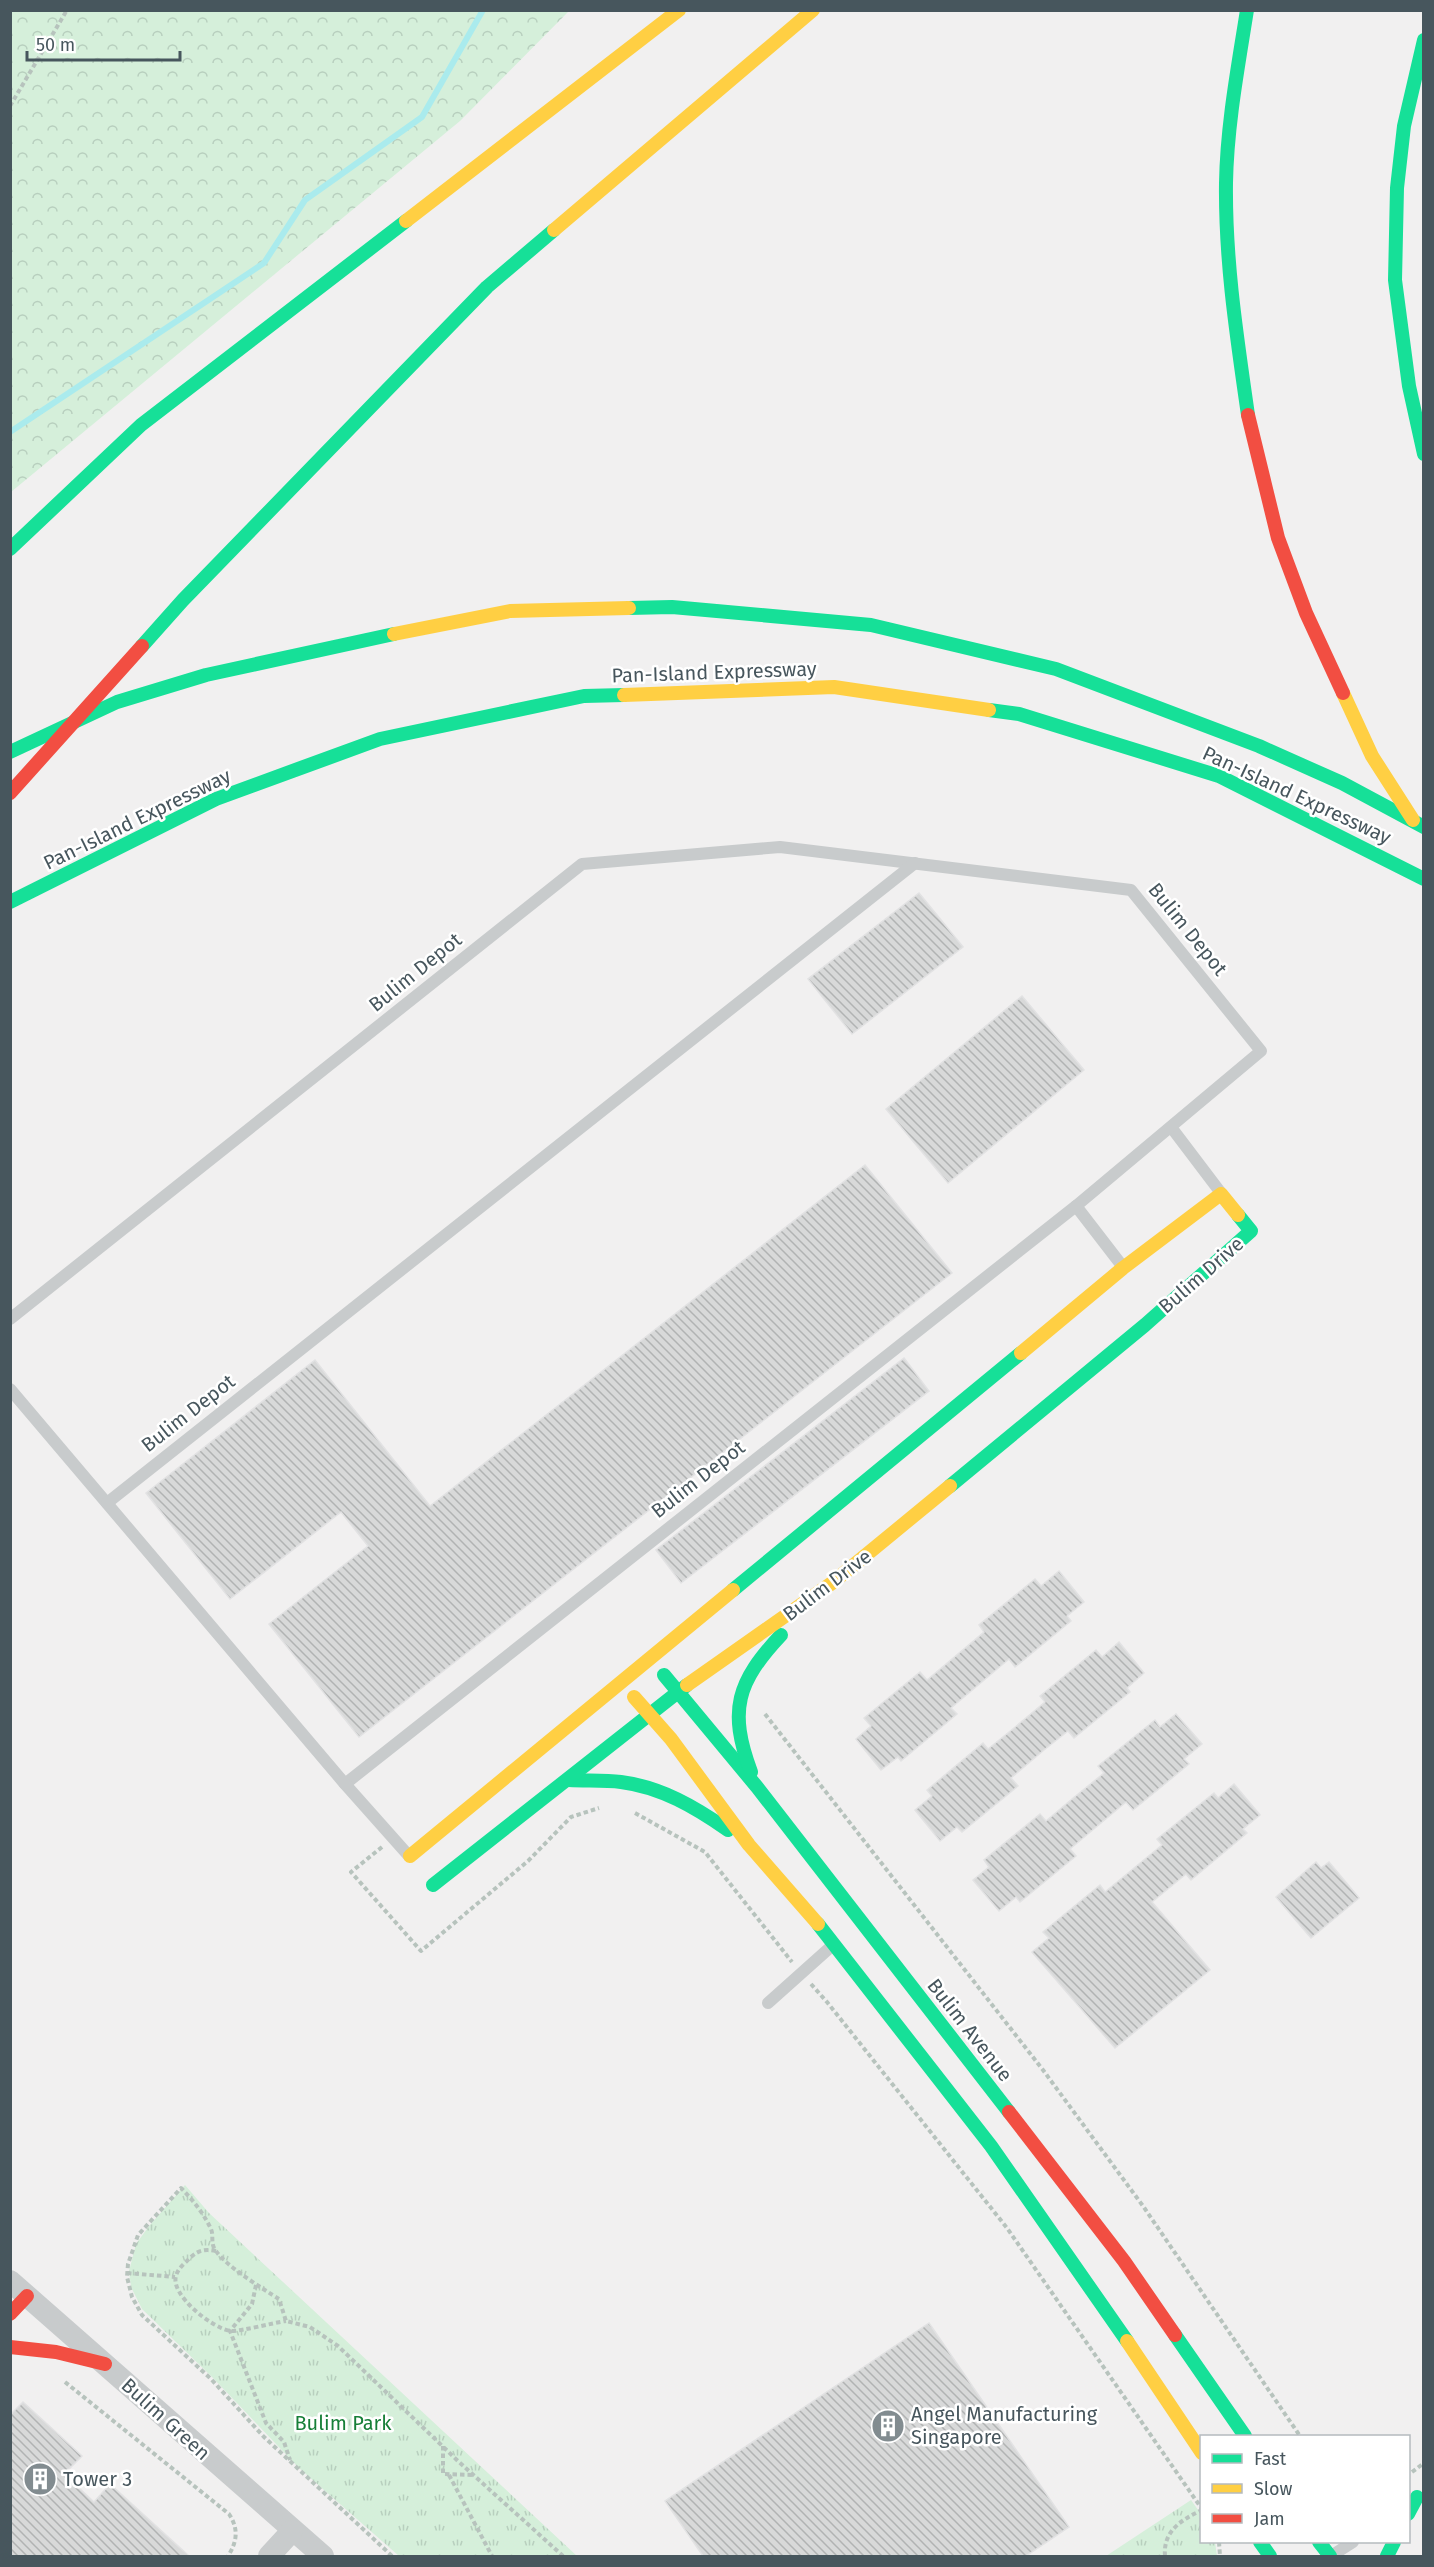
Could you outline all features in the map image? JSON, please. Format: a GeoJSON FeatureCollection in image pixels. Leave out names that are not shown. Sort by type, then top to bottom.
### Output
{"type":"FeatureCollection","features":[{"type":"Feature","properties":{"kind":"main road"},"geometry":{"type":"LineString","coordinates":[[10,549],[141,425],[679,10]]}},
{"type":"Feature","properties":{"kind":"main road"},"geometry":{"type":"LineString","coordinates":[[10,793],[183,600],[487,287],[813,10]]}},
{"type":"Feature","properties":{"kind":"main road"},"geometry":{"type":"LineString","coordinates":[[1247,10],[1234,88],[1226,183],[1231,295],[1248,419],[1278,538],[1306,613],[1372,756],[1424,836]]}},
{"type":"Feature","properties":{"kind":"main road"},"geometry":{"type":"LineString","coordinates":[[1424,40],[1404,126],[1397,188],[1395,280],[1409,386],[1424,454]]}},
{"type":"Feature","properties":{"kind":"main road","name":"Pan-Island Expressway"},"geometry":{"type":"LineString","coordinates":[[10,752],[117,702],[206,675],[366,639],[510,611],[672,607],[871,625],[1056,669],[1259,746],[1342,783],[1424,827]]}},
{"type":"Feature","properties":{"kind":"main road","name":"Pan-Island Expressway"},"geometry":{"type":"LineString","coordinates":[[10,902],[216,799],[380,739],[584,696],[834,687],[1018,714],[1218,776],[1424,879]]}},
{"type":"Feature","properties":{"kind":"main road"},"geometry":{"type":"LineString","coordinates":[[410,1856],[650,1656],[1124,1268],[1221,1194]]}},
{"type":"Feature","properties":{"kind":"main road","name":"Bulim Drive"},"geometry":{"type":"LineString","coordinates":[[433,1885],[569,1780],[677,1692],[832,1584],[1144,1325],[1251,1231],[1221,1194]]}},
{"type":"Feature","properties":{"kind":"main road"},"geometry":{"type":"LineString","coordinates":[[757,1787],[740,1746],[737,1719],[753,1666],[789,1626],[832,1584]]}},
{"type":"Feature","properties":{"kind":"main road","name":"Bulim Avenue"},"geometry":{"type":"LineString","coordinates":[[650,1656],[677,1692],[757,1787],[1124,2260],[1244,2435]]}},
{"type":"Feature","properties":{"kind":"main road"},"geometry":{"type":"LineString","coordinates":[[621,1682],[671,1739],[749,1845],[835,1943],[991,2146],[1200,2450]]}},
{"type":"Feature","properties":{"kind":"main road"},"geometry":{"type":"LineString","coordinates":[[569,1780],[622,1782],[652,1788],[696,1808],[749,1845]]}},
{"type":"Feature","properties":{"kind":"main road"},"geometry":{"type":"LineString","coordinates":[[10,2314],[19,2288]]}},
{"type":"Feature","properties":{"kind":"main road"},"geometry":{"type":"LineString","coordinates":[[10,2347],[56,2352],[105,2364]]}},
{"type":"Feature","properties":{"kind":"main road"},"geometry":{"type":"LineString","coordinates":[[1261,2543],[1270,2556]]}},
{"type":"Feature","properties":{"kind":"main road"},"geometry":{"type":"LineString","coordinates":[[1320,2543],[1330,2556]]}},
{"type":"Feature","properties":{"kind":"street","name":"Bulim Drive"},"geometry":{"type":"LineString","coordinates":[[410,1856],[433,1885]]}},
{"type":"Feature","properties":{"kind":"street","name":"Bulim Green"},"geometry":{"type":"LineString","coordinates":[[19,2288],[323,2556]]}},
{"type":"Feature","properties":{"kind":"street"},"geometry":{"type":"LineString","coordinates":[[269,2556],[292,2531]]}},
{"type":"Feature","properties":{"kind":"lane","name":"Bulim Depot"},"geometry":{"type":"LineString","coordinates":[[10,1319],[582,864],[780,847],[1131,890],[1261,1051],[1076,1206],[345,1784]]}},
{"type":"Feature","properties":{"kind":"lane","name":"Bulim Depot"},"geometry":{"type":"LineString","coordinates":[[107,1503],[915,863]]}},
{"type":"Feature","properties":{"kind":"lane"},"geometry":{"type":"LineString","coordinates":[[1171,1127],[1221,1194]]}},
{"type":"Feature","properties":{"kind":"lane"},"geometry":{"type":"LineString","coordinates":[[1076,1206],[1124,1268]]}},
{"type":"Feature","properties":{"kind":"lane"},"geometry":{"type":"LineString","coordinates":[[10,1389],[345,1784],[410,1856]]}},
{"type":"Feature","properties":{"kind":"lane"},"geometry":{"type":"LineString","coordinates":[[768,2003],[835,1943]]}},
{"type":"Feature","properties":{"kind":"lane"},"geometry":{"type":"LineString","coordinates":[[1330,2556],[1350,2543]]}},
{"type":"Feature","properties":{"kind":"path"},"geometry":{"type":"LineString","coordinates":[[10,106],[67,10]]}},
{"type":"Feature","properties":{"kind":"path"},"geometry":{"type":"LineString","coordinates":[[761,1707],[779,1734],[1050,2079],[1143,2206],[1299,2435]]}},
{"type":"Feature","properties":{"kind":"path"},"geometry":{"type":"LineString","coordinates":[[393,1838],[351,1872],[421,1951],[528,1861],[571,1817],[608,1806]]}},
{"type":"Feature","properties":{"kind":"path"},"geometry":{"type":"LineString","coordinates":[[632,1810],[705,1852],[1007,2228],[1200,2507]]}},
{"type":"Feature","properties":{"kind":"path"},"geometry":{"type":"LineString","coordinates":[[216,2252],[212,2242],[213,2232],[192,2200],[181,2188],[138,2235],[127,2273],[132,2297],[142,2314],[211,2379],[290,2462],[393,2556]]}},
{"type":"Feature","properties":{"kind":"path"},"geometry":{"type":"LineString","coordinates":[[286,2321],[279,2299],[256,2285],[216,2252],[206,2249],[195,2254],[181,2266],[175,2277],[178,2292],[196,2312],[230,2331],[286,2321],[310,2327],[338,2346],[563,2556]]}},
{"type":"Feature","properties":{"kind":"path"},"geometry":{"type":"LineString","coordinates":[[127,2273],[175,2277]]}},
{"type":"Feature","properties":{"kind":"path"},"geometry":{"type":"LineString","coordinates":[[230,2331],[252,2304],[256,2285]]}},
{"type":"Feature","properties":{"kind":"path"},"geometry":{"type":"LineString","coordinates":[[230,2331],[266,2424],[284,2442],[290,2462]]}},
{"type":"Feature","properties":{"kind":"path"},"geometry":{"type":"LineString","coordinates":[[60,2378],[87,2402],[230,2514],[236,2524],[236,2540],[228,2556]]}},
{"type":"Feature","properties":{"kind":"path"},"geometry":{"type":"LineString","coordinates":[[443,2445],[443,2474],[475,2475]]}},
{"type":"Feature","properties":{"kind":"path"},"geometry":{"type":"LineString","coordinates":[[1410,2473],[1424,2463]]}},
{"type":"Feature","properties":{"kind":"path"},"geometry":{"type":"LineString","coordinates":[[450,2475],[492,2556]]}},
{"type":"Feature","properties":{"kind":"path"},"geometry":{"type":"LineString","coordinates":[[1165,2556],[1170,2531],[1184,2519],[1200,2511]]}},
{"type":"Feature","properties":{"kind":"green space"},"geometry":{"type":"Polygon","coordinates":[[[11,10],[569,11],[460,121],[11,492],[11,10]]]}},
{"type":"Feature","properties":{"kind":"green space","name":"Bulim Park"},"geometry":{"type":"Polygon","coordinates":[[[185,2185],[209,2213],[577,2556],[399,2556],[299,2468],[212,2377],[142,2309],[131,2287],[129,2271],[136,2244],[185,2185]]]}},
{"type":"Feature","properties":{"kind":"green space"},"geometry":{"type":"Polygon","coordinates":[[[1191,2500],[1200,2513],[1200,2543],[1215,2543],[1217,2556],[1106,2556],[1191,2500]]]}},
{"type":"Feature","properties":{"kind":"building"},"geometry":{"type":"Polygon","coordinates":[[[919,893],[963,947],[852,1034],[808,979],[919,893]]]}},
{"type":"Feature","properties":{"kind":"building"},"geometry":{"type":"Polygon","coordinates":[[[1022,996],[1084,1070],[948,1183],[886,1109],[1022,996]]]}},
{"type":"Feature","properties":{"kind":"building"},"geometry":{"type":"Polygon","coordinates":[[[865,1165],[952,1273],[359,1737],[269,1624],[368,1546],[341,1512],[230,1599],[146,1493],[315,1360],[430,1506],[865,1165]]]}},
{"type":"Feature","properties":{"kind":"building"},"geometry":{"type":"Polygon","coordinates":[[[904,1358],[929,1391],[681,1583],[656,1550],[904,1358]]]}},
{"type":"Feature","properties":{"kind":"building"},"geometry":{"type":"Polygon","coordinates":[[[1059,1571],[1084,1602],[1067,1616],[1071,1621],[1015,1667],[1009,1659],[951,1708],[957,1714],[901,1761],[898,1757],[881,1770],[856,1739],[871,1726],[864,1718],[920,1672],[927,1680],[984,1632],[979,1625],[1035,1579],[1041,1586],[1059,1571]]]}},
{"type":"Feature","properties":{"kind":"building"},"geometry":{"type":"Polygon","coordinates":[[[1119,1642],[1144,1673],[1127,1688],[1130,1692],[1074,1738],[1068,1731],[1011,1778],[1018,1786],[962,1832],[957,1827],[940,1841],[915,1810],[932,1796],[927,1790],[983,1743],[988,1749],[1014,1728],[1045,1702],[1040,1696],[1096,1650],[1102,1657],[1119,1642]]]}},
{"type":"Feature","properties":{"kind":"building"},"geometry":{"type":"Polygon","coordinates":[[[1176,1714],[1202,1744],[1184,1759],[1189,1764],[1133,1810],[1126,1802],[1070,1849],[1076,1856],[1020,1902],[1016,1897],[999,1911],[973,1880],[989,1867],[984,1860],[1040,1814],[1046,1821],[1104,1773],[1098,1766],[1155,1720],[1160,1727],[1176,1714]]]}},
{"type":"Feature","properties":{"kind":"building"},"geometry":{"type":"Polygon","coordinates":[[[1234,1784],[1260,1815],[1243,1829],[1247,1833],[1191,1880],[1186,1874],[1152,1902],[1210,1970],[1115,2048],[1032,1952],[1049,1938],[1043,1932],[1100,1885],[1105,1892],[1162,1845],[1157,1839],[1214,1793],[1218,1798],[1234,1784]]]}},
{"type":"Feature","properties":{"kind":"building"},"geometry":{"type":"Polygon","coordinates":[[[1316,1862],[1321,1868],[1329,1862],[1359,1898],[1311,1938],[1276,1897],[1316,1862]]]}},
{"type":"Feature","properties":{"kind":"building","name":"Angel Manufacturing Singapore"},"geometry":{"type":"Polygon","coordinates":[[[929,2323],[1069,2527],[1026,2556],[703,2556],[665,2501],[929,2323]]]}},
{"type":"Feature","properties":{"kind":"building","name":"Tower 3"},"geometry":{"type":"Polygon","coordinates":[[[23,2402],[82,2456],[64,2474],[94,2502],[110,2484],[189,2556],[10,2556],[10,2415],[23,2402]]]}},
{"type":"Feature","properties":{"kind":"waterway"},"geometry":{"type":"LineString","coordinates":[[10,432],[264,263],[305,200],[422,117],[483,10]]}},
{"type":"Feature","properties":{"kind":"traffic: fast"},"geometry":{"type":"LineString","coordinates":[[1247,10],[1231,118],[1226,212],[1236,328],[1248,415]]}},
{"type":"Feature","properties":{"kind":"traffic: fast"},"geometry":{"type":"LineString","coordinates":[[1424,40],[1404,126],[1397,188],[1395,280],[1409,386],[1424,454]]}},
{"type":"Feature","properties":{"kind":"traffic: fast"},"geometry":{"type":"LineString","coordinates":[[10,549],[141,425],[406,221]]}},
{"type":"Feature","properties":{"kind":"traffic: fast"},"geometry":{"type":"LineString","coordinates":[[142,646],[183,600],[487,287],[554,230]]}},
{"type":"Feature","properties":{"kind":"traffic: fast"},"geometry":{"type":"LineString","coordinates":[[629,608],[672,607],[871,625],[1056,669],[1259,746],[1342,783],[1424,827]]}},
{"type":"Feature","properties":{"kind":"traffic: fast"},"geometry":{"type":"LineString","coordinates":[[10,752],[117,702],[206,675],[394,634]]}},
{"type":"Feature","properties":{"kind":"traffic: fast"},"geometry":{"type":"LineString","coordinates":[[10,902],[216,799],[380,739],[584,696],[624,695]]}},
{"type":"Feature","properties":{"kind":"traffic: fast"},"geometry":{"type":"LineString","coordinates":[[989,710],[1019,714],[1219,776],[1424,879]]}},
{"type":"Feature","properties":{"kind":"traffic: fast"},"geometry":{"type":"LineString","coordinates":[[950,1486],[1145,1325],[1251,1231],[1238,1215]]}},
{"type":"Feature","properties":{"kind":"traffic: fast"},"geometry":{"type":"LineString","coordinates":[[733,1590],[1021,1353]]}},
{"type":"Feature","properties":{"kind":"traffic: fast"},"geometry":{"type":"LineString","coordinates":[[751,1772],[740,1731],[741,1698],[746,1683],[755,1668],[781,1635]]}},
{"type":"Feature","properties":{"kind":"traffic: fast"},"geometry":{"type":"LineString","coordinates":[[664,1675],[757,1787],[1009,2112]]}},
{"type":"Feature","properties":{"kind":"traffic: fast"},"geometry":{"type":"LineString","coordinates":[[433,1885],[687,1685]]}},
{"type":"Feature","properties":{"kind":"traffic: fast"},"geometry":{"type":"LineString","coordinates":[[569,1780],[621,1782],[650,1788],[677,1799],[728,1830]]}},
{"type":"Feature","properties":{"kind":"traffic: fast"},"geometry":{"type":"LineString","coordinates":[[818,1924],[991,2146],[1127,2341]]}},
{"type":"Feature","properties":{"kind":"traffic: fast"},"geometry":{"type":"LineString","coordinates":[[1175,2335],[1244,2435]]}},
{"type":"Feature","properties":{"kind":"traffic: fast"},"geometry":{"type":"LineString","coordinates":[[1410,2510],[1417,2497]]}},
{"type":"Feature","properties":{"kind":"traffic: fast"},"geometry":{"type":"LineString","coordinates":[[1261,2543],[1270,2556]]}},
{"type":"Feature","properties":{"kind":"traffic: fast"},"geometry":{"type":"LineString","coordinates":[[1320,2543],[1330,2556]]}},
{"type":"Feature","properties":{"kind":"traffic: fast"},"geometry":{"type":"LineString","coordinates":[[1387,2556],[1394,2543]]}},
{"type":"Feature","properties":{"kind":"traffic: slow"},"geometry":{"type":"LineString","coordinates":[[406,221],[679,10]]}},
{"type":"Feature","properties":{"kind":"traffic: slow"},"geometry":{"type":"LineString","coordinates":[[554,230],[813,10]]}},
{"type":"Feature","properties":{"kind":"traffic: slow"},"geometry":{"type":"LineString","coordinates":[[394,634],[510,611],[629,608]]}},
{"type":"Feature","properties":{"kind":"traffic: slow"},"geometry":{"type":"LineString","coordinates":[[624,695],[834,687],[989,710]]}},
{"type":"Feature","properties":{"kind":"traffic: slow"},"geometry":{"type":"LineString","coordinates":[[1343,693],[1372,756],[1413,820]]}},
{"type":"Feature","properties":{"kind":"traffic: slow"},"geometry":{"type":"LineString","coordinates":[[1021,1353],[1123,1268],[1221,1194],[1238,1215]]}},
{"type":"Feature","properties":{"kind":"traffic: slow"},"geometry":{"type":"LineString","coordinates":[[687,1685],[832,1583],[950,1486]]}},
{"type":"Feature","properties":{"kind":"traffic: slow"},"geometry":{"type":"LineString","coordinates":[[410,1856],[733,1590]]}},
{"type":"Feature","properties":{"kind":"traffic: slow"},"geometry":{"type":"LineString","coordinates":[[634,1697],[671,1739],[749,1845],[818,1924]]}},
{"type":"Feature","properties":{"kind":"traffic: slow"},"geometry":{"type":"LineString","coordinates":[[1127,2341],[1200,2450]]}},
{"type":"Feature","properties":{"kind":"traffic: jam"},"geometry":{"type":"LineString","coordinates":[[1248,415],[1278,538],[1306,613],[1343,693]]}},
{"type":"Feature","properties":{"kind":"traffic: jam"},"geometry":{"type":"LineString","coordinates":[[10,793],[142,646]]}},
{"type":"Feature","properties":{"kind":"traffic: jam"},"geometry":{"type":"LineString","coordinates":[[1009,2112],[1124,2261],[1175,2335]]}},
{"type":"Feature","properties":{"kind":"traffic: jam"},"geometry":{"type":"LineString","coordinates":[[10,2314],[27,2296]]}},
{"type":"Feature","properties":{"kind":"traffic: jam"},"geometry":{"type":"LineString","coordinates":[[10,2347],[56,2352],[105,2364]]}},
{"type":"Feature","properties":{"kind":"place","name":"Angel Manufacturing Singapore"},"geometry":{"type":"Point","coordinates":[888,2426]}},
{"type":"Feature","properties":{"kind":"place","name":"Tower 3"},"geometry":{"type":"Point","coordinates":[40,2479]}}]}
